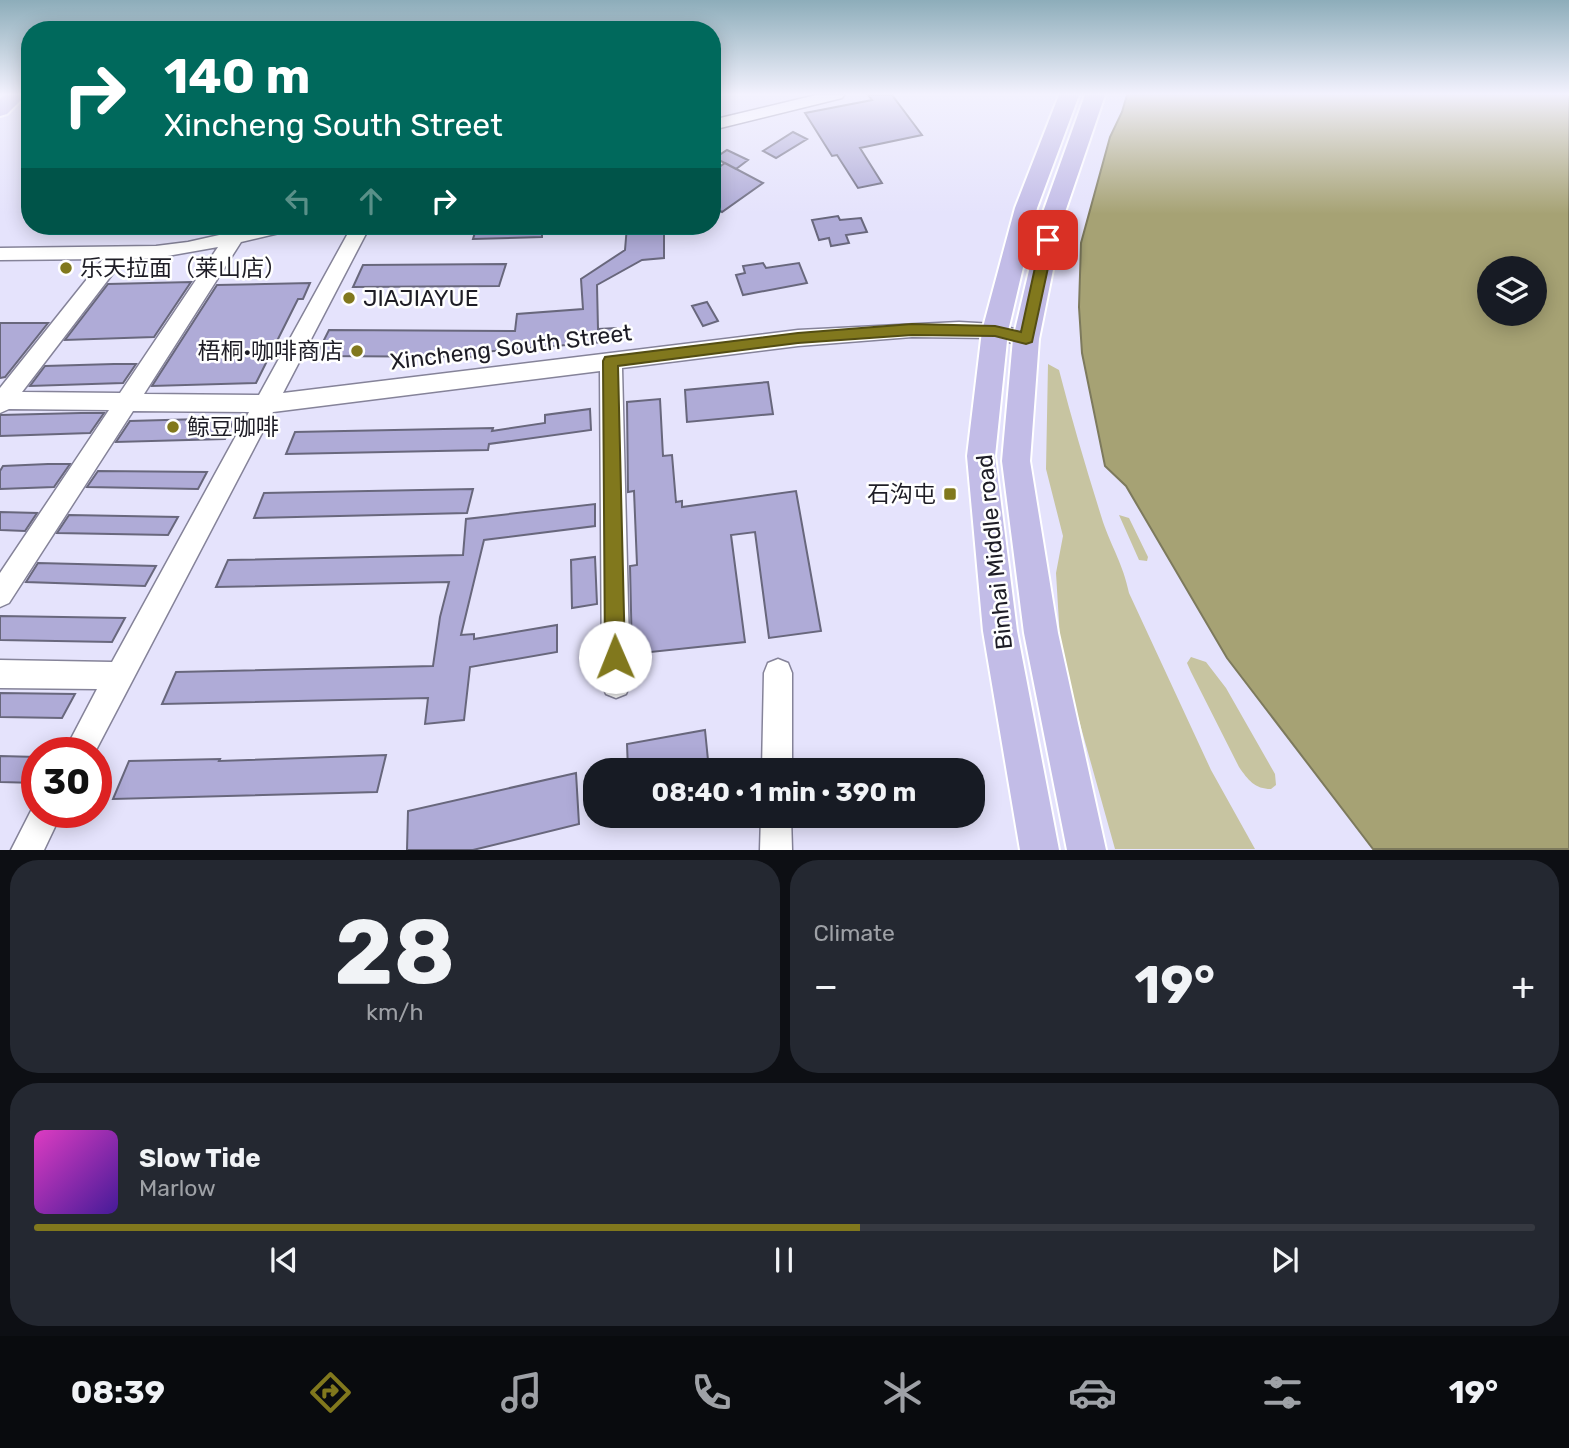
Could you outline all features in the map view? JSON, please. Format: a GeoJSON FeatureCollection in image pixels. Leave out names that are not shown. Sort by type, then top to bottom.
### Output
{"type":"FeatureCollection","features":[{"type":"Feature","properties":{"kind":"main road","name":"Binhai Middle road"},"geometry":{"type":"LineString","coordinates":[[1040,849],[1000,631],[981,456],[995,331],[1026,208],[1054,135]]}},
{"type":"Feature","properties":{"kind":"main road","name":"Binhai Middle road"},"geometry":{"type":"LineString","coordinates":[[1080,135],[1053,215],[1026,339],[1016,461],[1041,633],[1087,849]]}},
{"type":"Feature","properties":{"kind":"street"},"geometry":{"type":"LineString","coordinates":[[0,254],[117,254],[188,248],[247,235]]}},
{"type":"Feature","properties":{"kind":"street"},"geometry":{"type":"LineString","coordinates":[[87,737],[356,235]]}},
{"type":"Feature","properties":{"kind":"street"},"geometry":{"type":"LineString","coordinates":[[0,596],[234,238]]}},
{"type":"Feature","properties":{"kind":"street"},"geometry":{"type":"LineString","coordinates":[[1,401],[117,254]]}},
{"type":"Feature","properties":{"kind":"street","name":"Xincheng South Street"},"geometry":{"type":"LineString","coordinates":[[1,401],[267,404],[811,337],[912,330],[995,331],[1026,339]]}},
{"type":"Feature","properties":{"kind":"street"},"geometry":{"type":"LineString","coordinates":[[611,361],[616,684]]}},
{"type":"Feature","properties":{"kind":"street"},"geometry":{"type":"LineString","coordinates":[[777,758],[778,673]]}},
{"type":"Feature","properties":{"kind":"street"},"geometry":{"type":"LineString","coordinates":[[0,674],[120,676]]}},
{"type":"Feature","properties":{"kind":"street"},"geometry":{"type":"LineString","coordinates":[[27,849],[38,828]]}},
{"type":"Feature","properties":{"kind":"street"},"geometry":{"type":"LineString","coordinates":[[776,828],[776,849]]}},
{"type":"Feature","properties":{"kind":"shaded area"},"geometry":{"type":"Polygon","coordinates":[[[1111,135],[1569,135],[1569,849],[1373,849],[1227,658],[1126,486],[1105,466],[1082,353],[1079,307],[1081,243],[1111,135]]]}},
{"type":"Feature","properties":{"kind":"shaded area"},"geometry":{"type":"Polygon","coordinates":[[[1048,364],[1059,370],[1103,522],[1121,565],[1129,593],[1211,770],[1255,849],[1115,849],[1061,656],[1056,573],[1063,536],[1046,469],[1048,364]]]}},
{"type":"Feature","properties":{"kind":"shaded area"},"geometry":{"type":"Polygon","coordinates":[[[1119,515],[1129,518],[1148,557],[1147,561],[1139,560],[1119,515]]]}},
{"type":"Feature","properties":{"kind":"shaded area"},"geometry":{"type":"Polygon","coordinates":[[[1191,657],[1206,662],[1226,688],[1275,774],[1276,785],[1271,789],[1252,783],[1239,767],[1187,663],[1191,657]]]}},
{"type":"Feature","properties":{"kind":"building"},"geometry":{"type":"Polygon","coordinates":[[[789,135],[798,135],[807,139],[776,158],[763,151],[789,135]]]}},
{"type":"Feature","properties":{"kind":"building"},"geometry":{"type":"Polygon","coordinates":[[[819,135],[922,135],[860,148],[882,183],[858,188],[837,155],[832,156],[819,135]]]}},
{"type":"Feature","properties":{"kind":"building"},"geometry":{"type":"Polygon","coordinates":[[[727,150],[748,160],[736,169],[721,161],[721,154],[727,150]]]}},
{"type":"Feature","properties":{"kind":"building"},"geometry":{"type":"Polygon","coordinates":[[[725,163],[763,183],[722,212],[721,212],[721,166],[725,163]]]}},
{"type":"Feature","properties":{"kind":"building"},"geometry":{"type":"Polygon","coordinates":[[[838,216],[840,220],[861,218],[867,232],[846,235],[849,243],[831,246],[829,238],[819,240],[812,220],[838,216]]]}},
{"type":"Feature","properties":{"kind":"building"},"geometry":{"type":"Polygon","coordinates":[[[474,235],[542,235],[542,237],[473,239],[474,235]]]}},
{"type":"Feature","properties":{"kind":"building"},"geometry":{"type":"Polygon","coordinates":[[[626,235],[664,235],[664,258],[642,260],[597,285],[598,329],[616,328],[616,341],[482,352],[481,357],[316,356],[329,330],[515,331],[517,314],[583,309],[581,279],[625,250],[626,235]]]}},
{"type":"Feature","properties":{"kind":"building"},"geometry":{"type":"Polygon","coordinates":[[[763,263],[766,268],[799,263],[807,283],[743,295],[736,275],[745,273],[743,266],[763,263]]]}},
{"type":"Feature","properties":{"kind":"building"},"geometry":{"type":"Polygon","coordinates":[[[506,264],[499,286],[353,287],[363,265],[506,264]]]}},
{"type":"Feature","properties":{"kind":"building"},"geometry":{"type":"Polygon","coordinates":[[[191,282],[154,337],[65,340],[108,284],[191,282]]]}},
{"type":"Feature","properties":{"kind":"building"},"geometry":{"type":"Polygon","coordinates":[[[310,283],[303,299],[298,299],[256,383],[152,386],[217,285],[310,283]]]}},
{"type":"Feature","properties":{"kind":"building"},"geometry":{"type":"Polygon","coordinates":[[[707,302],[718,321],[703,326],[692,306],[707,302]]]}},
{"type":"Feature","properties":{"kind":"building"},"geometry":{"type":"Polygon","coordinates":[[[0,323],[48,323],[5,377],[0,378],[0,323]]]}},
{"type":"Feature","properties":{"kind":"building"},"geometry":{"type":"Polygon","coordinates":[[[136,364],[123,383],[30,386],[45,366],[136,364]]]}},
{"type":"Feature","properties":{"kind":"building"},"geometry":{"type":"Polygon","coordinates":[[[768,382],[773,414],[687,422],[685,390],[768,382]]]}},
{"type":"Feature","properties":{"kind":"building"},"geometry":{"type":"Polygon","coordinates":[[[660,399],[663,456],[672,455],[676,502],[682,501],[682,507],[796,491],[821,631],[769,638],[755,532],[731,535],[745,642],[632,654],[630,566],[637,565],[634,491],[628,492],[627,402],[660,399]]]}},
{"type":"Feature","properties":{"kind":"building"},"geometry":{"type":"Polygon","coordinates":[[[590,409],[591,430],[489,444],[488,450],[286,454],[295,432],[493,428],[492,431],[545,423],[545,415],[590,409]]]}},
{"type":"Feature","properties":{"kind":"building"},"geometry":{"type":"Polygon","coordinates":[[[104,413],[90,433],[0,436],[0,415],[104,413]]]}},
{"type":"Feature","properties":{"kind":"building"},"geometry":{"type":"Polygon","coordinates":[[[235,418],[225,439],[116,442],[130,421],[235,418]]]}},
{"type":"Feature","properties":{"kind":"building"},"geometry":{"type":"Polygon","coordinates":[[[70,464],[54,487],[0,489],[0,471],[3,466],[70,464]]]}},
{"type":"Feature","properties":{"kind":"building"},"geometry":{"type":"Polygon","coordinates":[[[98,471],[207,472],[198,489],[87,487],[98,471]]]}},
{"type":"Feature","properties":{"kind":"building"},"geometry":{"type":"Polygon","coordinates":[[[473,489],[467,513],[254,518],[264,493],[473,489]]]}},
{"type":"Feature","properties":{"kind":"building"},"geometry":{"type":"Polygon","coordinates":[[[595,504],[595,526],[484,540],[461,635],[474,634],[474,639],[557,625],[557,652],[470,667],[464,720],[425,724],[428,698],[162,704],[176,672],[433,666],[440,617],[449,582],[216,587],[228,560],[463,555],[466,519],[595,504]]]}},
{"type":"Feature","properties":{"kind":"building"},"geometry":{"type":"Polygon","coordinates":[[[0,512],[37,513],[25,531],[0,530],[0,512]]]}},
{"type":"Feature","properties":{"kind":"building"},"geometry":{"type":"Polygon","coordinates":[[[69,515],[178,517],[168,535],[57,533],[69,515]]]}},
{"type":"Feature","properties":{"kind":"building"},"geometry":{"type":"Polygon","coordinates":[[[595,557],[597,604],[572,608],[571,560],[595,557]]]}},
{"type":"Feature","properties":{"kind":"building"},"geometry":{"type":"Polygon","coordinates":[[[38,563],[156,566],[145,586],[26,582],[38,563]]]}},
{"type":"Feature","properties":{"kind":"building"},"geometry":{"type":"Polygon","coordinates":[[[0,616],[125,618],[112,642],[0,640],[0,616]]]}},
{"type":"Feature","properties":{"kind":"building"},"geometry":{"type":"Polygon","coordinates":[[[0,693],[75,694],[62,718],[0,717],[0,693]]]}},
{"type":"Feature","properties":{"kind":"building"},"geometry":{"type":"Polygon","coordinates":[[[705,730],[708,758],[628,758],[627,744],[705,730]]]}},
{"type":"Feature","properties":{"kind":"building"},"geometry":{"type":"Polygon","coordinates":[[[386,755],[377,792],[113,799],[129,761],[220,759],[219,761],[386,755]]]}},
{"type":"Feature","properties":{"kind":"building"},"geometry":{"type":"Polygon","coordinates":[[[0,756],[21,757],[21,783],[0,782],[0,756]]]}},
{"type":"Feature","properties":{"kind":"building"},"geometry":{"type":"Polygon","coordinates":[[[576,773],[579,824],[473,850],[407,850],[408,811],[576,773]]]}},
{"type":"Feature","properties":{"kind":"place","name":"乐天拉面（莱山店）"},"geometry":{"type":"Point","coordinates":[66,268]}},
{"type":"Feature","properties":{"kind":"place","name":"JIAJIAYUE"},"geometry":{"type":"Point","coordinates":[349,298]}},
{"type":"Feature","properties":{"kind":"place","name":"梧桐·咖啡商店"},"geometry":{"type":"Point","coordinates":[357,351]}},
{"type":"Feature","properties":{"kind":"place","name":"鲸豆咖啡"},"geometry":{"type":"Point","coordinates":[173,427]}},
{"type":"Feature","properties":{"kind":"place","name":"石沟屯"},"geometry":{"type":"Point","coordinates":[950,494]}},
{"type":"Feature","properties":{"kind":"route"},"geometry":{"type":"LineString","coordinates":[[615,657],[611,361],[798,338],[912,330],[995,331],[1026,339],[1048,240]]}}]}
